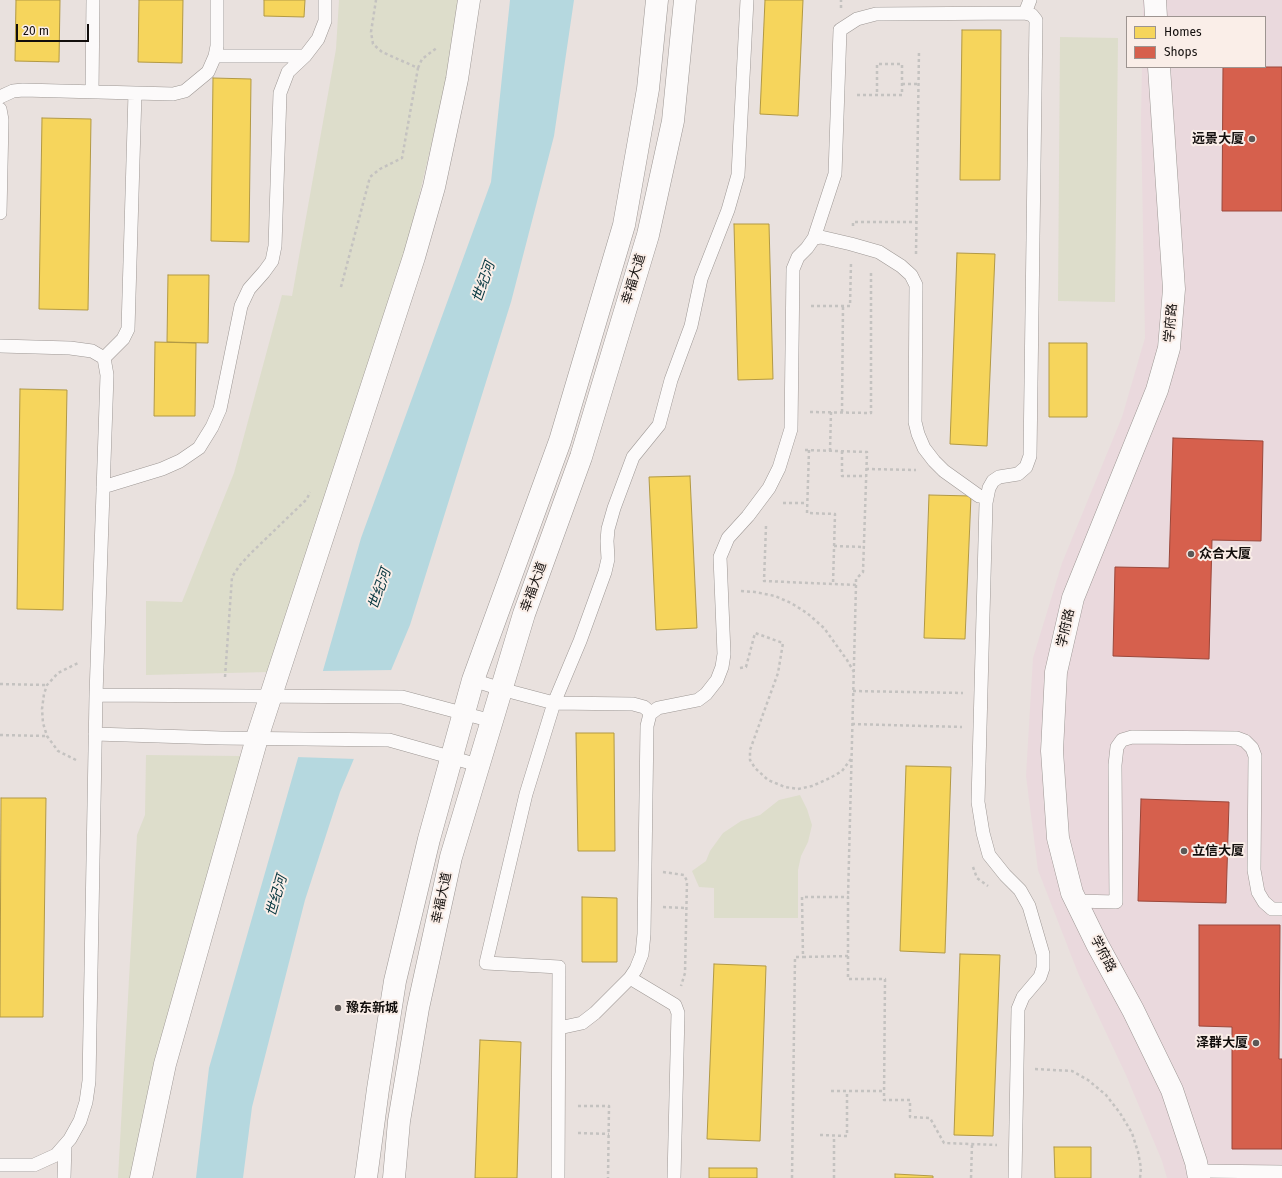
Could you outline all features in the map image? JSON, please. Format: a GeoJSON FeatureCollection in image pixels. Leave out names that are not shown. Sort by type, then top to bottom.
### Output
{"type":"FeatureCollection","features":[{"type":"Feature","properties":{"kind":"main road"},"geometry":{"type":"LineString","coordinates":[[141,1178],[166,1064],[270,696],[420,236],[434,187],[452,102],[468,0]]}},
{"type":"Feature","properties":{"kind":"main road","name":"幸福大道"},"geometry":{"type":"LineString","coordinates":[[366,1178],[395,981],[429,839],[473,680],[560,440],[624,225],[648,89],[657,0]]}},
{"type":"Feature","properties":{"kind":"main road","name":"幸福大道"},"geometry":{"type":"LineString","coordinates":[[394,1178],[399,1121],[418,1008],[451,857],[524,614],[581,457],[648,234],[673,120],[685,0]]}},
{"type":"Feature","properties":{"kind":"main road"},"geometry":{"type":"LineString","coordinates":[[1154,0],[1156,16]]}},
{"type":"Feature","properties":{"kind":"main road","name":"学府路"},"geometry":{"type":"LineString","coordinates":[[1159,68],[1174,289],[1169,348],[1157,390],[1073,598],[1056,672],[1052,751],[1058,838],[1072,893],[1097,944],[1133,1010],[1172,1090],[1196,1162],[1198,1175]]}},
{"type":"Feature","properties":{"kind":"lane"},"geometry":{"type":"LineString","coordinates":[[92,92],[93,0]]}},
{"type":"Feature","properties":{"kind":"lane"},"geometry":{"type":"LineString","coordinates":[[0,96],[13,91],[173,94],[185,91],[208,72],[215,56],[217,46],[217,0]]}},
{"type":"Feature","properties":{"kind":"lane"},"geometry":{"type":"LineString","coordinates":[[103,487],[162,469],[180,461],[199,448],[212,427],[220,409],[241,306],[250,289],[272,261],[275,246],[280,93],[288,72],[305,56],[318,39],[325,21],[325,0]]}},
{"type":"Feature","properties":{"kind":"lane"},"geometry":{"type":"LineString","coordinates":[[558,1178],[559,967],[486,963],[526,794],[554,703],[580,641],[605,572],[608,559],[608,535],[614,508],[632,457],[659,425],[671,380],[691,326],[701,279],[730,203],[738,175],[747,0]]}},
{"type":"Feature","properties":{"kind":"lane"},"geometry":{"type":"LineString","coordinates":[[1025,12],[1030,0]]}},
{"type":"Feature","properties":{"kind":"lane"},"geometry":{"type":"LineString","coordinates":[[559,1028],[582,1023],[595,1013],[630,978],[636,969],[642,954],[644,934],[647,726],[651,713],[658,708],[698,700],[706,694],[717,680],[722,667],[724,654],[720,557],[728,538],[748,516],[768,488],[779,468],[791,429],[793,269],[798,257],[814,238],[835,174],[840,30],[857,20],[876,14],[1025,12],[1032,15],[1036,20],[1030,456],[1026,467],[1018,474],[999,477],[993,481],[989,488],[986,503],[978,802],[983,833],[989,854],[1005,875],[1020,890],[1029,906],[1043,954],[1043,968],[1040,977],[1022,997],[1018,1009],[1015,1178]]}},
{"type":"Feature","properties":{"kind":"lane"},"geometry":{"type":"LineString","coordinates":[[215,56],[305,56]]}},
{"type":"Feature","properties":{"kind":"lane"},"geometry":{"type":"LineString","coordinates":[[104,358],[124,339],[128,329],[135,93]]}},
{"type":"Feature","properties":{"kind":"lane"},"geometry":{"type":"LineString","coordinates":[[0,109],[2,120],[0,213]]}},
{"type":"Feature","properties":{"kind":"lane"},"geometry":{"type":"LineString","coordinates":[[814,238],[821,237],[879,252],[901,266],[911,275],[916,285],[915,422],[924,448],[944,471],[979,496]]}},
{"type":"Feature","properties":{"kind":"lane"},"geometry":{"type":"LineString","coordinates":[[0,346],[70,348],[92,351],[104,358],[107,375],[96,695],[88,1081],[86,1102],[80,1121],[70,1139],[56,1155],[34,1165],[0,1165]]}},
{"type":"Feature","properties":{"kind":"lane"},"geometry":{"type":"LineString","coordinates":[[473,680],[554,703],[633,704],[644,707],[651,713]]}},
{"type":"Feature","properties":{"kind":"lane"},"geometry":{"type":"LineString","coordinates":[[96,695],[402,697],[492,720]]}},
{"type":"Feature","properties":{"kind":"lane"},"geometry":{"type":"LineString","coordinates":[[95,734],[389,740],[478,766]]}},
{"type":"Feature","properties":{"kind":"lane"},"geometry":{"type":"LineString","coordinates":[[1076,900],[1116,902],[1115,765],[1117,747],[1122,740],[1132,737],[1236,738],[1246,742],[1252,748],[1255,756],[1254,870],[1258,892],[1264,902],[1272,909],[1282,909]]}},
{"type":"Feature","properties":{"kind":"lane"},"geometry":{"type":"LineString","coordinates":[[630,978],[675,1005],[678,1013],[674,1178]]}},
{"type":"Feature","properties":{"kind":"lane"},"geometry":{"type":"LineString","coordinates":[[64,1178],[65,1145]]}},
{"type":"Feature","properties":{"kind":"lane"},"geometry":{"type":"LineString","coordinates":[[1198,1175],[1282,1172]]}},
{"type":"Feature","properties":{"kind":"path"},"geometry":{"type":"LineString","coordinates":[[341,287],[370,177],[380,169],[402,158],[418,68],[382,52],[373,44],[371,32],[376,0]]}},
{"type":"Feature","properties":{"kind":"path"},"geometry":{"type":"LineString","coordinates":[[916,285],[919,50]]}},
{"type":"Feature","properties":{"kind":"path"},"geometry":{"type":"LineString","coordinates":[[855,94],[877,95],[902,95],[902,64],[877,64],[877,95]]}},
{"type":"Feature","properties":{"kind":"path"},"geometry":{"type":"LineString","coordinates":[[902,84],[919,84]]}},
{"type":"Feature","properties":{"kind":"path"},"geometry":{"type":"LineString","coordinates":[[810,306],[850,306],[851,244],[853,222],[916,222]]}},
{"type":"Feature","properties":{"kind":"path"},"geometry":{"type":"LineString","coordinates":[[808,412],[871,413],[872,264]]}},
{"type":"Feature","properties":{"kind":"path"},"geometry":{"type":"LineString","coordinates":[[842,412],[843,306]]}},
{"type":"Feature","properties":{"kind":"path"},"geometry":{"type":"LineString","coordinates":[[830,451],[831,412]]}},
{"type":"Feature","properties":{"kind":"path"},"geometry":{"type":"LineString","coordinates":[[804,450],[867,452],[863,572],[856,580],[848,897],[848,979],[885,979],[884,1100],[910,1100],[910,1117],[930,1118],[944,1143],[1000,1145]]}},
{"type":"Feature","properties":{"kind":"path"},"geometry":{"type":"LineString","coordinates":[[809,450],[807,513],[835,514],[833,584]]}},
{"type":"Feature","properties":{"kind":"path"},"geometry":{"type":"LineString","coordinates":[[842,451],[842,476],[866,476]]}},
{"type":"Feature","properties":{"kind":"path"},"geometry":{"type":"LineString","coordinates":[[866,469],[944,471]]}},
{"type":"Feature","properties":{"kind":"path"},"geometry":{"type":"LineString","coordinates":[[223,696],[232,577],[250,554],[307,499],[313,486]]}},
{"type":"Feature","properties":{"kind":"path"},"geometry":{"type":"LineString","coordinates":[[780,502],[807,503]]}},
{"type":"Feature","properties":{"kind":"path"},"geometry":{"type":"LineString","coordinates":[[766,526],[764,581],[856,585]]}},
{"type":"Feature","properties":{"kind":"path"},"geometry":{"type":"LineString","coordinates":[[834,546],[864,547]]}},
{"type":"Feature","properties":{"kind":"path"},"geometry":{"type":"LineString","coordinates":[[737,591],[755,592],[775,596],[791,603],[807,613],[824,628],[854,672]]}},
{"type":"Feature","properties":{"kind":"path"},"geometry":{"type":"LineString","coordinates":[[736,670],[746,666],[755,633],[783,643],[778,672],[750,750],[750,760],[768,780],[785,787],[798,789],[812,786],[842,771],[851,759]]}},
{"type":"Feature","properties":{"kind":"path"},"geometry":{"type":"LineString","coordinates":[[95,767],[71,758],[58,751],[47,736],[43,723],[42,709],[47,685],[58,673],[75,664],[98,657]]}},
{"type":"Feature","properties":{"kind":"path"},"geometry":{"type":"LineString","coordinates":[[0,684],[47,685]]}},
{"type":"Feature","properties":{"kind":"path"},"geometry":{"type":"LineString","coordinates":[[853,691],[966,693]]}},
{"type":"Feature","properties":{"kind":"path"},"geometry":{"type":"LineString","coordinates":[[852,724],[980,728]]}},
{"type":"Feature","properties":{"kind":"path"},"geometry":{"type":"LineString","coordinates":[[0,735],[47,736]]}},
{"type":"Feature","properties":{"kind":"path"},"geometry":{"type":"LineString","coordinates":[[663,872],[684,875],[687,881],[686,972],[675,1005]]}},
{"type":"Feature","properties":{"kind":"path"},"geometry":{"type":"LineString","coordinates":[[803,957],[802,897],[848,897]]}},
{"type":"Feature","properties":{"kind":"path"},"geometry":{"type":"LineString","coordinates":[[662,907],[686,908]]}},
{"type":"Feature","properties":{"kind":"path"},"geometry":{"type":"LineString","coordinates":[[792,1178],[795,957],[848,956]]}},
{"type":"Feature","properties":{"kind":"path"},"geometry":{"type":"LineString","coordinates":[[1017,1068],[1072,1071],[1088,1080],[1106,1095],[1120,1113],[1132,1133],[1141,1168],[1140,1178]]}},
{"type":"Feature","properties":{"kind":"path"},"geometry":{"type":"LineString","coordinates":[[831,1091],[884,1091]]}},
{"type":"Feature","properties":{"kind":"path"},"geometry":{"type":"LineString","coordinates":[[820,1136],[847,1136],[847,1091]]}},
{"type":"Feature","properties":{"kind":"path"},"geometry":{"type":"LineString","coordinates":[[578,1106],[609,1106],[608,1178]]}},
{"type":"Feature","properties":{"kind":"path"},"geometry":{"type":"LineString","coordinates":[[578,1133],[609,1134]]}},
{"type":"Feature","properties":{"kind":"path"},"geometry":{"type":"LineString","coordinates":[[834,1136],[834,1178]]}},
{"type":"Feature","properties":{"kind":"path"},"geometry":{"type":"LineString","coordinates":[[971,1178],[972,1144]]}},
{"type":"Feature","properties":{"kind":"shaded area"},"geometry":{"type":"Polygon","coordinates":[[[1143,0],[1282,0],[1282,1178],[1167,1178],[1162,1161],[1126,1075],[1078,973],[1038,870],[1026,776],[1033,658],[1062,563],[1122,417],[1145,338],[1141,120],[1142,68],[1266,68],[1266,16],[1143,16],[1143,0]]]}},
{"type":"Feature","properties":{"kind":"green space"},"geometry":{"type":"Polygon","coordinates":[[[339,0],[458,0],[445,87],[405,255],[269,672],[146,675],[146,601],[182,602],[234,473],[282,295],[292,296],[336,49],[339,0]]]}},
{"type":"Feature","properties":{"kind":"green space"},"geometry":{"type":"Polygon","coordinates":[[[1060,37],[1118,38],[1115,302],[1058,301],[1060,37]]]}},
{"type":"Feature","properties":{"kind":"green space"},"geometry":{"type":"Polygon","coordinates":[[[146,755],[241,756],[135,1178],[118,1178],[137,835],[145,815],[146,755]]]}},
{"type":"Feature","properties":{"kind":"green space"},"geometry":{"type":"Polygon","coordinates":[[[800,795],[807,809],[812,825],[808,842],[801,856],[798,870],[798,918],[714,918],[714,888],[699,887],[692,871],[706,861],[710,851],[723,833],[741,821],[760,815],[779,800],[800,795]]]}},
{"type":"Feature","properties":{"kind":"water","name":"世纪河"},"geometry":{"type":"Polygon","coordinates":[[[510,0],[574,0],[554,136],[511,302],[410,625],[340,792],[305,900],[252,1107],[243,1178],[196,1178],[209,1068],[361,538],[491,182],[510,0]]]}},
{"type":"Feature","properties":{"kind":"pier"},"geometry":{"type":"Polygon","coordinates":[[[393,670],[356,759],[296,757],[321,671],[393,670]]]}},
{"type":"Feature","properties":{"kind":"building: Homes"},"geometry":{"type":"Polygon","coordinates":[[[16,0],[60,0],[59,62],[15,61],[16,0]]]}},
{"type":"Feature","properties":{"kind":"building: Homes"},"geometry":{"type":"Polygon","coordinates":[[[139,0],[183,0],[182,63],[138,62],[139,0]]]}},
{"type":"Feature","properties":{"kind":"building: Homes"},"geometry":{"type":"Polygon","coordinates":[[[264,0],[305,0],[304,17],[264,16],[264,0]]]}},
{"type":"Feature","properties":{"kind":"building: Homes"},"geometry":{"type":"Polygon","coordinates":[[[765,0],[803,0],[798,116],[760,114],[765,0]]]}},
{"type":"Feature","properties":{"kind":"building: Homes"},"geometry":{"type":"Polygon","coordinates":[[[962,30],[1001,30],[1000,180],[960,180],[962,30]]]}},
{"type":"Feature","properties":{"kind":"building: Homes"},"geometry":{"type":"Polygon","coordinates":[[[213,78],[251,79],[249,242],[211,241],[213,78]]]}},
{"type":"Feature","properties":{"kind":"building: Homes"},"geometry":{"type":"Polygon","coordinates":[[[42,118],[91,119],[88,310],[39,309],[42,118]]]}},
{"type":"Feature","properties":{"kind":"building: Homes"},"geometry":{"type":"Polygon","coordinates":[[[734,224],[769,224],[773,379],[738,380],[734,224]]]}},
{"type":"Feature","properties":{"kind":"building: Homes"},"geometry":{"type":"Polygon","coordinates":[[[957,253],[995,254],[987,446],[950,444],[957,253]]]}},
{"type":"Feature","properties":{"kind":"building: Homes"},"geometry":{"type":"Polygon","coordinates":[[[168,275],[209,275],[208,343],[167,342],[168,275]]]}},
{"type":"Feature","properties":{"kind":"building: Homes"},"geometry":{"type":"Polygon","coordinates":[[[155,342],[196,343],[195,416],[154,416],[155,342]]]}},
{"type":"Feature","properties":{"kind":"building: Homes"},"geometry":{"type":"Polygon","coordinates":[[[1049,343],[1087,343],[1087,417],[1049,417],[1049,343]]]}},
{"type":"Feature","properties":{"kind":"building: Homes"},"geometry":{"type":"Polygon","coordinates":[[[20,389],[67,390],[63,610],[17,609],[20,389]]]}},
{"type":"Feature","properties":{"kind":"building: Homes"},"geometry":{"type":"Polygon","coordinates":[[[690,476],[697,628],[656,630],[649,477],[690,476]]]}},
{"type":"Feature","properties":{"kind":"building: Homes"},"geometry":{"type":"Polygon","coordinates":[[[929,495],[971,496],[965,639],[924,638],[929,495]]]}},
{"type":"Feature","properties":{"kind":"building: Homes"},"geometry":{"type":"Polygon","coordinates":[[[576,733],[614,733],[615,851],[578,851],[576,733]]]}},
{"type":"Feature","properties":{"kind":"building: Homes"},"geometry":{"type":"Polygon","coordinates":[[[906,766],[951,767],[945,953],[900,951],[906,766]]]}},
{"type":"Feature","properties":{"kind":"building: Homes"},"geometry":{"type":"Polygon","coordinates":[[[1,798],[46,798],[43,1017],[0,1017],[1,798]]]}},
{"type":"Feature","properties":{"kind":"building: Homes"},"geometry":{"type":"Polygon","coordinates":[[[582,897],[617,898],[617,962],[582,962],[582,897]]]}},
{"type":"Feature","properties":{"kind":"building: Homes"},"geometry":{"type":"Polygon","coordinates":[[[960,954],[1000,955],[993,1136],[954,1135],[960,954]]]}},
{"type":"Feature","properties":{"kind":"building: Homes"},"geometry":{"type":"Polygon","coordinates":[[[714,964],[766,966],[760,1141],[707,1139],[714,964]]]}},
{"type":"Feature","properties":{"kind":"building: Homes"},"geometry":{"type":"Polygon","coordinates":[[[480,1040],[521,1042],[517,1178],[475,1178],[480,1040]]]}},
{"type":"Feature","properties":{"kind":"building: Homes"},"geometry":{"type":"Polygon","coordinates":[[[1054,1147],[1091,1147],[1091,1178],[1055,1178],[1054,1147]]]}},
{"type":"Feature","properties":{"kind":"building: Homes"},"geometry":{"type":"Polygon","coordinates":[[[709,1168],[757,1168],[757,1178],[709,1178],[709,1168]]]}},
{"type":"Feature","properties":{"kind":"building: Homes"},"geometry":{"type":"Polygon","coordinates":[[[895,1174],[933,1176],[933,1178],[895,1178],[895,1174]]]}},
{"type":"Feature","properties":{"kind":"building: Shops","name":"远景大厦"},"geometry":{"type":"Polygon","coordinates":[[[1282,67],[1282,211],[1222,211],[1223,68],[1282,67]]]}},
{"type":"Feature","properties":{"kind":"building: Shops","name":"众合大厦"},"geometry":{"type":"Polygon","coordinates":[[[1173,438],[1263,441],[1261,541],[1212,540],[1209,659],[1113,656],[1115,567],[1169,568],[1173,438]]]}},
{"type":"Feature","properties":{"kind":"building: Shops","name":"立信大厦"},"geometry":{"type":"Polygon","coordinates":[[[1141,799],[1229,802],[1226,903],[1138,901],[1141,799]]]}},
{"type":"Feature","properties":{"kind":"building: Shops","name":"泽群大厦"},"geometry":{"type":"Polygon","coordinates":[[[1199,925],[1280,925],[1279,1059],[1282,1059],[1282,1149],[1232,1149],[1232,1027],[1199,1026],[1199,925]]]}},
{"type":"Feature","properties":{"kind":"place","name":"远景大厦"},"geometry":{"type":"Point","coordinates":[1252,139]}},
{"type":"Feature","properties":{"kind":"place","name":"众合大厦"},"geometry":{"type":"Point","coordinates":[1191,554]}},
{"type":"Feature","properties":{"kind":"place","name":"立信大厦"},"geometry":{"type":"Point","coordinates":[1184,851]}},
{"type":"Feature","properties":{"kind":"place","name":"豫东新城"},"geometry":{"type":"Point","coordinates":[338,1008]}},
{"type":"Feature","properties":{"kind":"place","name":"泽群大厦"},"geometry":{"type":"Point","coordinates":[1256,1043]}}]}
